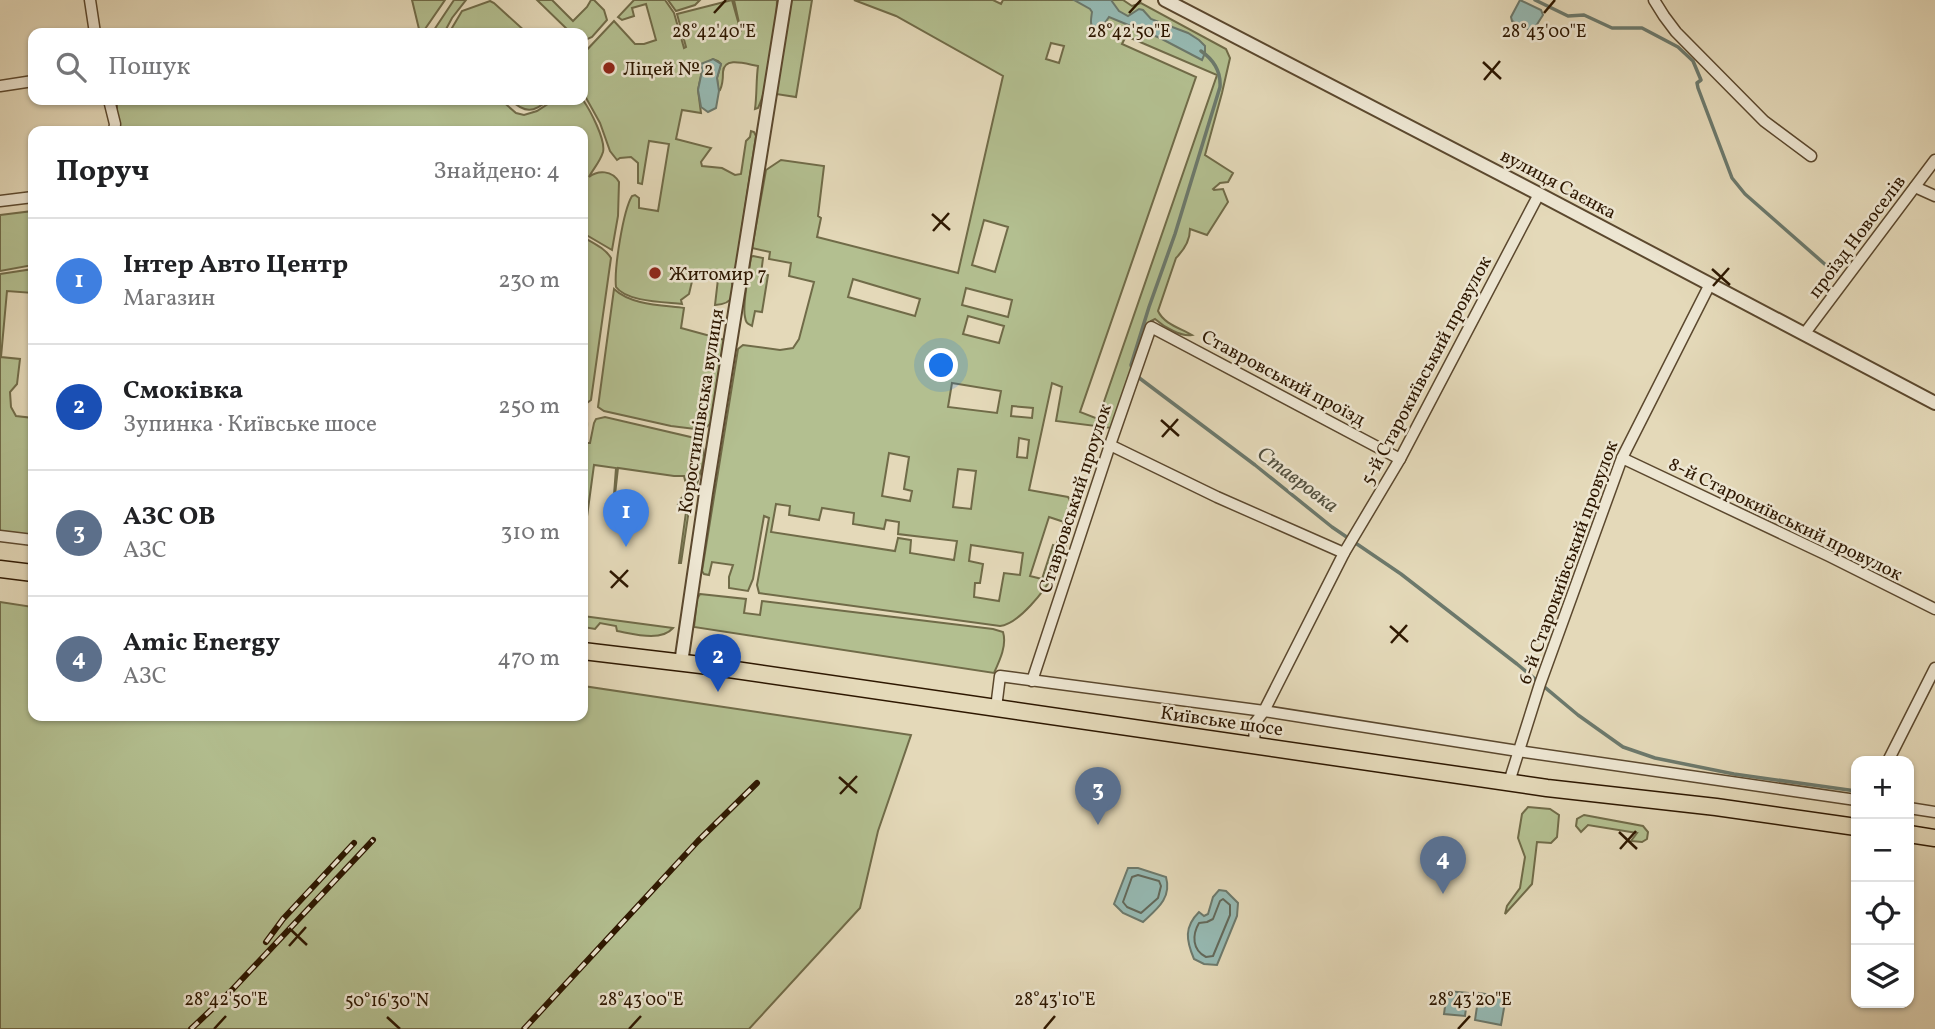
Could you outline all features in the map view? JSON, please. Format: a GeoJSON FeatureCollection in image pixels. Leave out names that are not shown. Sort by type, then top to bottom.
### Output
{"type":"FeatureCollection","features":[{"type":"Feature","properties":{"kind":"main road"},"geometry":{"type":"LineString","coordinates":[[0,569],[28,572]]}},
{"type":"Feature","properties":{"kind":"main road","name":"Київське шосе"},"geometry":{"type":"LineString","coordinates":[[588,652],[1509,782],[1851,826]]}},
{"type":"Feature","properties":{"kind":"main road"},"geometry":{"type":"LineString","coordinates":[[1914,835],[1935,838]]}},
{"type":"Feature","properties":{"kind":"street"},"geometry":{"type":"LineString","coordinates":[[90,0],[94,28]]}},
{"type":"Feature","properties":{"kind":"street","name":"Коростишівська вулиця"},"geometry":{"type":"LineString","coordinates":[[681,663],[785,0]]}},
{"type":"Feature","properties":{"kind":"street","name":"вулиця Саєнка"},"geometry":{"type":"LineString","coordinates":[[1165,0],[1935,403]]}},
{"type":"Feature","properties":{"kind":"street"},"geometry":{"type":"LineString","coordinates":[[1654,0],[1676,32],[1764,121],[1811,156]]}},
{"type":"Feature","properties":{"kind":"street"},"geometry":{"type":"LineString","coordinates":[[0,86],[28,82]]}},
{"type":"Feature","properties":{"kind":"street"},"geometry":{"type":"LineString","coordinates":[[110,105],[115,126]]}},
{"type":"Feature","properties":{"kind":"street","name":"проїзд Новоселів"},"geometry":{"type":"LineString","coordinates":[[1805,333],[1935,160]]}},
{"type":"Feature","properties":{"kind":"street"},"geometry":{"type":"LineString","coordinates":[[1915,187],[1935,196]]}},
{"type":"Feature","properties":{"kind":"street","name":"5-й Старокиївський провулок"},"geometry":{"type":"LineString","coordinates":[[1254,746],[1255,723],[1264,711],[1344,554],[1400,459],[1539,194]]}},
{"type":"Feature","properties":{"kind":"street"},"geometry":{"type":"LineString","coordinates":[[0,201],[28,198]]}},
{"type":"Feature","properties":{"kind":"street","name":"6-й Старокиївський провулок"},"geometry":{"type":"LineString","coordinates":[[1509,782],[1540,684],[1622,458],[1710,284]]}},
{"type":"Feature","properties":{"kind":"street","name":"Ставровський проїзд"},"geometry":{"type":"LineString","coordinates":[[1151,327],[1400,459]]}},
{"type":"Feature","properties":{"kind":"street","name":"Ставровський проулок"},"geometry":{"type":"LineString","coordinates":[[1032,681],[1151,327]]}},
{"type":"Feature","properties":{"kind":"street"},"geometry":{"type":"LineString","coordinates":[[1110,445],[1344,554]]}},
{"type":"Feature","properties":{"kind":"street","name":"8-й Старокиївський провулок"},"geometry":{"type":"LineString","coordinates":[[1622,458],[1935,609]]}},
{"type":"Feature","properties":{"kind":"street"},"geometry":{"type":"LineString","coordinates":[[0,536],[28,539]]}},
{"type":"Feature","properties":{"kind":"street"},"geometry":{"type":"LineString","coordinates":[[1891,756],[1935,668]]}},
{"type":"Feature","properties":{"kind":"street"},"geometry":{"type":"LineString","coordinates":[[996,708],[1000,676],[1264,711],[1851,799]]}},
{"type":"Feature","properties":{"kind":"street"},"geometry":{"type":"LineString","coordinates":[[1914,809],[1935,811]]}},
{"type":"Feature","properties":{"kind":"green space"},"geometry":{"type":"Polygon","coordinates":[[[412,0],[445,0],[426,28],[419,28],[412,0]]]}},
{"type":"Feature","properties":{"kind":"green space"},"geometry":{"type":"Polygon","coordinates":[[[454,0],[466,0],[447,28],[435,28],[454,0]]]}},
{"type":"Feature","properties":{"kind":"green space"},"geometry":{"type":"Polygon","coordinates":[[[537,0],[552,0],[573,21],[591,0],[604,10],[607,20],[592,37],[588,39],[588,28],[566,28],[537,0]]]}},
{"type":"Feature","properties":{"kind":"green space"},"geometry":{"type":"Polygon","coordinates":[[[634,0],[665,0],[674,13],[684,48],[686,47],[677,14],[732,0],[741,32],[734,0],[777,0],[772,55],[758,108],[755,109],[758,66],[736,62],[727,64],[724,67],[720,90],[717,78],[721,64],[713,59],[701,66],[698,90],[701,113],[682,110],[676,139],[711,148],[701,162],[702,166],[722,168],[735,175],[741,174],[746,141],[751,131],[756,136],[736,267],[729,275],[733,292],[730,300],[722,304],[715,305],[718,279],[714,278],[714,273],[704,271],[703,274],[694,273],[689,294],[681,300],[682,304],[628,296],[616,287],[620,240],[629,203],[635,195],[639,198],[639,208],[658,211],[669,144],[649,141],[642,184],[638,183],[638,163],[631,157],[617,160],[610,151],[600,123],[588,101],[588,49],[614,21],[635,44],[656,40],[646,4],[632,8],[634,16],[622,20],[618,17],[634,0]]]}},
{"type":"Feature","properties":{"kind":"green space"},"geometry":{"type":"Polygon","coordinates":[[[668,0],[700,0],[695,5],[676,11],[668,0]]]}},
{"type":"Feature","properties":{"kind":"green space"},"geometry":{"type":"Polygon","coordinates":[[[791,0],[812,0],[796,97],[776,94],[791,0]]]}},
{"type":"Feature","properties":{"kind":"green space"},"geometry":{"type":"Polygon","coordinates":[[[854,0],[993,0],[1001,4],[1003,0],[1123,0],[1132,6],[1141,3],[1226,49],[1230,58],[1205,155],[1233,173],[1228,182],[1220,183],[1213,189],[1223,189],[1228,202],[1207,235],[1190,229],[1186,245],[1176,258],[1158,311],[1168,322],[1192,335],[1173,331],[1155,319],[1151,321],[1111,428],[1056,421],[1062,387],[1052,383],[1029,490],[1068,497],[1071,503],[1071,523],[1058,567],[1044,589],[1023,613],[1000,626],[759,593],[757,585],[769,518],[764,516],[753,579],[748,591],[729,588],[733,565],[712,562],[709,575],[702,571],[738,349],[743,345],[780,350],[793,348],[799,339],[814,282],[789,276],[791,263],[769,259],[770,252],[752,248],[766,170],[781,160],[824,166],[818,216],[821,218],[817,237],[958,273],[1003,76],[896,16],[854,0]],[[1126,36],[1122,44],[1196,77],[1080,412],[1098,419],[1217,75],[1126,36]],[[1051,43],[1046,59],[1059,63],[1064,46],[1051,43]],[[984,220],[972,265],[995,272],[1008,227],[984,220]],[[853,279],[848,297],[915,316],[920,299],[853,279]],[[966,288],[962,305],[1008,317],[1012,300],[966,288]],[[968,316],[963,334],[999,343],[1004,326],[968,316]],[[952,383],[948,407],[997,413],[1001,391],[952,383]],[[1012,406],[1011,416],[1032,418],[1033,408],[1012,406]],[[1019,438],[1017,457],[1027,458],[1029,440],[1019,438]],[[889,453],[882,496],[910,501],[912,491],[904,489],[909,457],[889,453]],[[958,469],[953,507],[971,509],[976,471],[958,469]],[[776,504],[771,532],[895,551],[898,538],[911,540],[910,553],[954,560],[957,541],[898,534],[899,522],[886,520],[884,529],[853,524],[854,513],[822,508],[819,520],[789,515],[790,506],[776,504]],[[1049,517],[1030,576],[1042,579],[1053,545],[1056,546],[1064,522],[1049,517]],[[971,545],[969,561],[983,564],[980,583],[975,583],[974,597],[999,601],[1004,573],[1020,575],[1023,553],[971,545]]]}},
{"type":"Feature","properties":{"kind":"green space"},"geometry":{"type":"Polygon","coordinates":[[[490,1],[522,28],[452,28],[462,11],[490,1]]]}},
{"type":"Feature","properties":{"kind":"green space"},"geometry":{"type":"Polygon","coordinates":[[[117,105],[507,105],[516,113],[524,115],[546,105],[586,105],[597,125],[603,147],[600,159],[589,177],[605,172],[613,175],[619,182],[618,216],[612,250],[588,236],[588,126],[117,126],[117,105]]]}},
{"type":"Feature","properties":{"kind":"green space"},"geometry":{"type":"Polygon","coordinates":[[[517,105],[541,105],[529,110],[517,105]]]}},
{"type":"Feature","properties":{"kind":"green space"},"geometry":{"type":"Polygon","coordinates":[[[28,212],[28,266],[0,271],[0,215],[28,212]]]}},
{"type":"Feature","properties":{"kind":"green space"},"geometry":{"type":"Polygon","coordinates":[[[588,240],[611,258],[591,400],[588,402],[588,240]]]}},
{"type":"Feature","properties":{"kind":"green space"},"geometry":{"type":"Polygon","coordinates":[[[753,256],[763,258],[761,274],[768,275],[762,312],[755,311],[752,326],[746,321],[744,305],[753,256]]]}},
{"type":"Feature","properties":{"kind":"green space"},"geometry":{"type":"Polygon","coordinates":[[[28,270],[28,293],[7,291],[1,357],[20,359],[17,384],[10,392],[11,407],[16,416],[28,417],[28,534],[0,531],[0,274],[28,270]]]}},
{"type":"Feature","properties":{"kind":"green space"},"geometry":{"type":"Polygon","coordinates":[[[614,289],[638,301],[684,308],[681,328],[725,340],[712,419],[703,430],[671,426],[604,411],[598,407],[614,289]]]}},
{"type":"Feature","properties":{"kind":"green space"},"geometry":{"type":"Polygon","coordinates":[[[605,417],[699,439],[704,455],[697,484],[693,486],[686,482],[684,476],[618,468],[615,495],[616,468],[594,465],[588,509],[588,443],[596,419],[605,417]]]}},
{"type":"Feature","properties":{"kind":"green space"},"geometry":{"type":"Polygon","coordinates":[[[685,495],[691,496],[679,563],[687,505],[678,504],[685,495]]]}},
{"type":"Feature","properties":{"kind":"green space"},"geometry":{"type":"Polygon","coordinates":[[[700,594],[746,599],[744,613],[760,615],[762,601],[993,629],[1003,632],[1001,658],[994,673],[694,627],[700,594]]]}},
{"type":"Feature","properties":{"kind":"green space"},"geometry":{"type":"Polygon","coordinates":[[[0,602],[28,606],[28,721],[588,721],[588,687],[911,735],[878,831],[860,908],[749,1029],[0,1029],[0,602]]]}},
{"type":"Feature","properties":{"kind":"green space"},"geometry":{"type":"Polygon","coordinates":[[[588,617],[673,628],[662,635],[654,636],[617,631],[616,626],[600,623],[595,629],[588,628],[588,617]]]}},
{"type":"Feature","properties":{"kind":"green space"},"geometry":{"type":"Polygon","coordinates":[[[1528,807],[1550,809],[1559,815],[1557,837],[1551,843],[1537,842],[1532,884],[1505,914],[1507,906],[1520,888],[1525,857],[1518,838],[1522,814],[1528,807]]]}},
{"type":"Feature","properties":{"kind":"green space"},"geometry":{"type":"Polygon","coordinates":[[[1584,815],[1643,826],[1648,832],[1647,839],[1642,842],[1631,841],[1637,833],[1588,825],[1581,832],[1576,826],[1577,819],[1584,815]]]}},
{"type":"Feature","properties":{"kind":"water"},"geometry":{"type":"Polygon","coordinates":[[[1074,0],[1111,0],[1119,11],[1128,16],[1139,9],[1143,10],[1151,19],[1199,40],[1205,46],[1202,60],[1160,38],[1109,17],[1100,30],[1096,31],[1091,24],[1090,9],[1074,0]]]}},
{"type":"Feature","properties":{"kind":"water"},"geometry":{"type":"Polygon","coordinates":[[[1520,0],[1541,10],[1543,15],[1534,29],[1529,30],[1512,21],[1511,17],[1520,0]]]}},
{"type":"Feature","properties":{"kind":"water"},"geometry":{"type":"Polygon","coordinates":[[[713,59],[721,64],[717,78],[719,91],[716,108],[708,112],[701,107],[698,90],[701,64],[713,59]]]}},
{"type":"Feature","properties":{"kind":"water"},"geometry":{"type":"Polygon","coordinates":[[[1128,868],[1138,868],[1166,877],[1165,897],[1143,922],[1123,913],[1114,904],[1128,868]]]}},
{"type":"Feature","properties":{"kind":"water"},"geometry":{"type":"Polygon","coordinates":[[[1219,890],[1226,891],[1238,903],[1237,916],[1217,965],[1204,964],[1194,959],[1188,940],[1189,928],[1199,912],[1204,916],[1208,914],[1213,897],[1219,890]]]}},
{"type":"Feature","properties":{"kind":"water"},"geometry":{"type":"Polygon","coordinates":[[[1447,991],[1468,993],[1465,1016],[1444,1014],[1447,991]]]}},
{"type":"Feature","properties":{"kind":"water"},"geometry":{"type":"Polygon","coordinates":[[[1479,993],[1506,997],[1501,1025],[1475,1020],[1479,993]]]}},
{"type":"Feature","properties":{"kind":"waterway"},"geometry":{"type":"LineString","coordinates":[[1535,0],[1568,16],[1584,15],[1612,28],[1642,28],[1678,47],[1693,61],[1701,80],[1697,83],[1698,88],[1732,178],[1745,194],[1836,274]]}},
{"type":"Feature","properties":{"kind":"waterway","name":"Ставровка"},"geometry":{"type":"LineString","coordinates":[[1201,51],[1216,67],[1220,87],[1131,365],[1134,374],[1332,527],[1401,574],[1578,715],[1623,747],[1655,758],[1734,774],[1851,790]]}},
{"type":"Feature","properties":{"kind":"railway"},"geometry":{"type":"LineString","coordinates":[[524,1029],[698,841],[757,783]]}},
{"type":"Feature","properties":{"kind":"railway"},"geometry":{"type":"LineString","coordinates":[[191,1029],[231,991],[373,840]]}},
{"type":"Feature","properties":{"kind":"railway"},"geometry":{"type":"LineString","coordinates":[[266,942],[283,919],[354,843]]}},
{"type":"Feature","properties":{"kind":"place","name":"Ліцей № 2"},"geometry":{"type":"Point","coordinates":[609,68]}},
{"type":"Feature","properties":{"kind":"place","name":"Житомир 7"},"geometry":{"type":"Point","coordinates":[655,273]}},
{"type":"Feature","properties":{"kind":"place","name":"Інтер Авто Центр"},"geometry":{"type":"Point","coordinates":[626,547]}},
{"type":"Feature","properties":{"kind":"place","name":"Смоківка"},"geometry":{"type":"Point","coordinates":[718,692]}},
{"type":"Feature","properties":{"kind":"place","name":"АЗС ОВ"},"geometry":{"type":"Point","coordinates":[1098,825]}},
{"type":"Feature","properties":{"kind":"place","name":"Amic Energy"},"geometry":{"type":"Point","coordinates":[1443,894]}}]}
